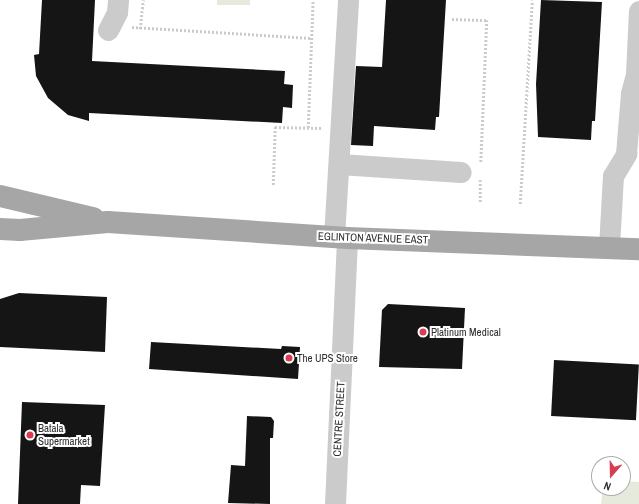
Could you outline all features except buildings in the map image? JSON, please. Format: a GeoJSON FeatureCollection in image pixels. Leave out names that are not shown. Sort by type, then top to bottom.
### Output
{"type":"FeatureCollection","features":[{"type":"Feature","properties":{"kind":"main road","name":"EGLINTON AVENUE EAST"},"geometry":{"type":"LineString","coordinates":[[0,196],[17,198],[108,222]]}},
{"type":"Feature","properties":{"kind":"main road","name":"EGLINTON AVENUE EAST"},"geometry":{"type":"LineString","coordinates":[[0,229],[20,230],[108,222],[341,237],[639,249]]}},
{"type":"Feature","properties":{"kind":"street"},"geometry":{"type":"LineString","coordinates":[[110,26],[117,12],[118,0]]}},
{"type":"Feature","properties":{"kind":"street","name":"CENTRE STREET"},"geometry":{"type":"LineString","coordinates":[[334,504],[341,237],[339,164],[348,0]]}},
{"type":"Feature","properties":{"kind":"street"},"geometry":{"type":"LineString","coordinates":[[609,247],[613,176],[626,154],[631,93],[636,74],[639,11]]}},
{"type":"Feature","properties":{"kind":"street"},"geometry":{"type":"LineString","coordinates":[[339,164],[471,171]]}},
{"type":"Feature","properties":{"kind":"path"},"geometry":{"type":"LineString","coordinates":[[140,29],[143,0]]}},
{"type":"Feature","properties":{"kind":"path"},"geometry":{"type":"LineString","coordinates":[[308,128],[313,0]]}},
{"type":"Feature","properties":{"kind":"path"},"geometry":{"type":"LineString","coordinates":[[520,204],[532,0]]}},
{"type":"Feature","properties":{"kind":"path"},"geometry":{"type":"LineString","coordinates":[[452,19],[487,20],[471,171]]}},
{"type":"Feature","properties":{"kind":"path"},"geometry":{"type":"LineString","coordinates":[[110,26],[140,29],[311,38]]}},
{"type":"Feature","properties":{"kind":"path"},"geometry":{"type":"LineString","coordinates":[[273,185],[275,127],[341,128]]}},
{"type":"Feature","properties":{"kind":"path"},"geometry":{"type":"LineString","coordinates":[[480,178],[480,202]]}},
{"type":"Feature","properties":{"kind":"shaded area"},"geometry":{"type":"Polygon","coordinates":[[[217,0],[250,0],[250,5],[217,5],[217,0]]]}},
{"type":"Feature","properties":{"kind":"shaded area"},"geometry":{"type":"Polygon","coordinates":[[[631,482],[639,482],[639,504],[601,504],[602,496],[631,496],[631,482]]]}},
{"type":"Feature","properties":{"kind":"place","name":"Platinum Medical"},"geometry":{"type":"Point","coordinates":[423,332]}},
{"type":"Feature","properties":{"kind":"place","name":"The UPS Store"},"geometry":{"type":"Point","coordinates":[289,358]}},
{"type":"Feature","properties":{"kind":"place","name":"Batala Supermarket"},"geometry":{"type":"Point","coordinates":[30,435]}}]}
